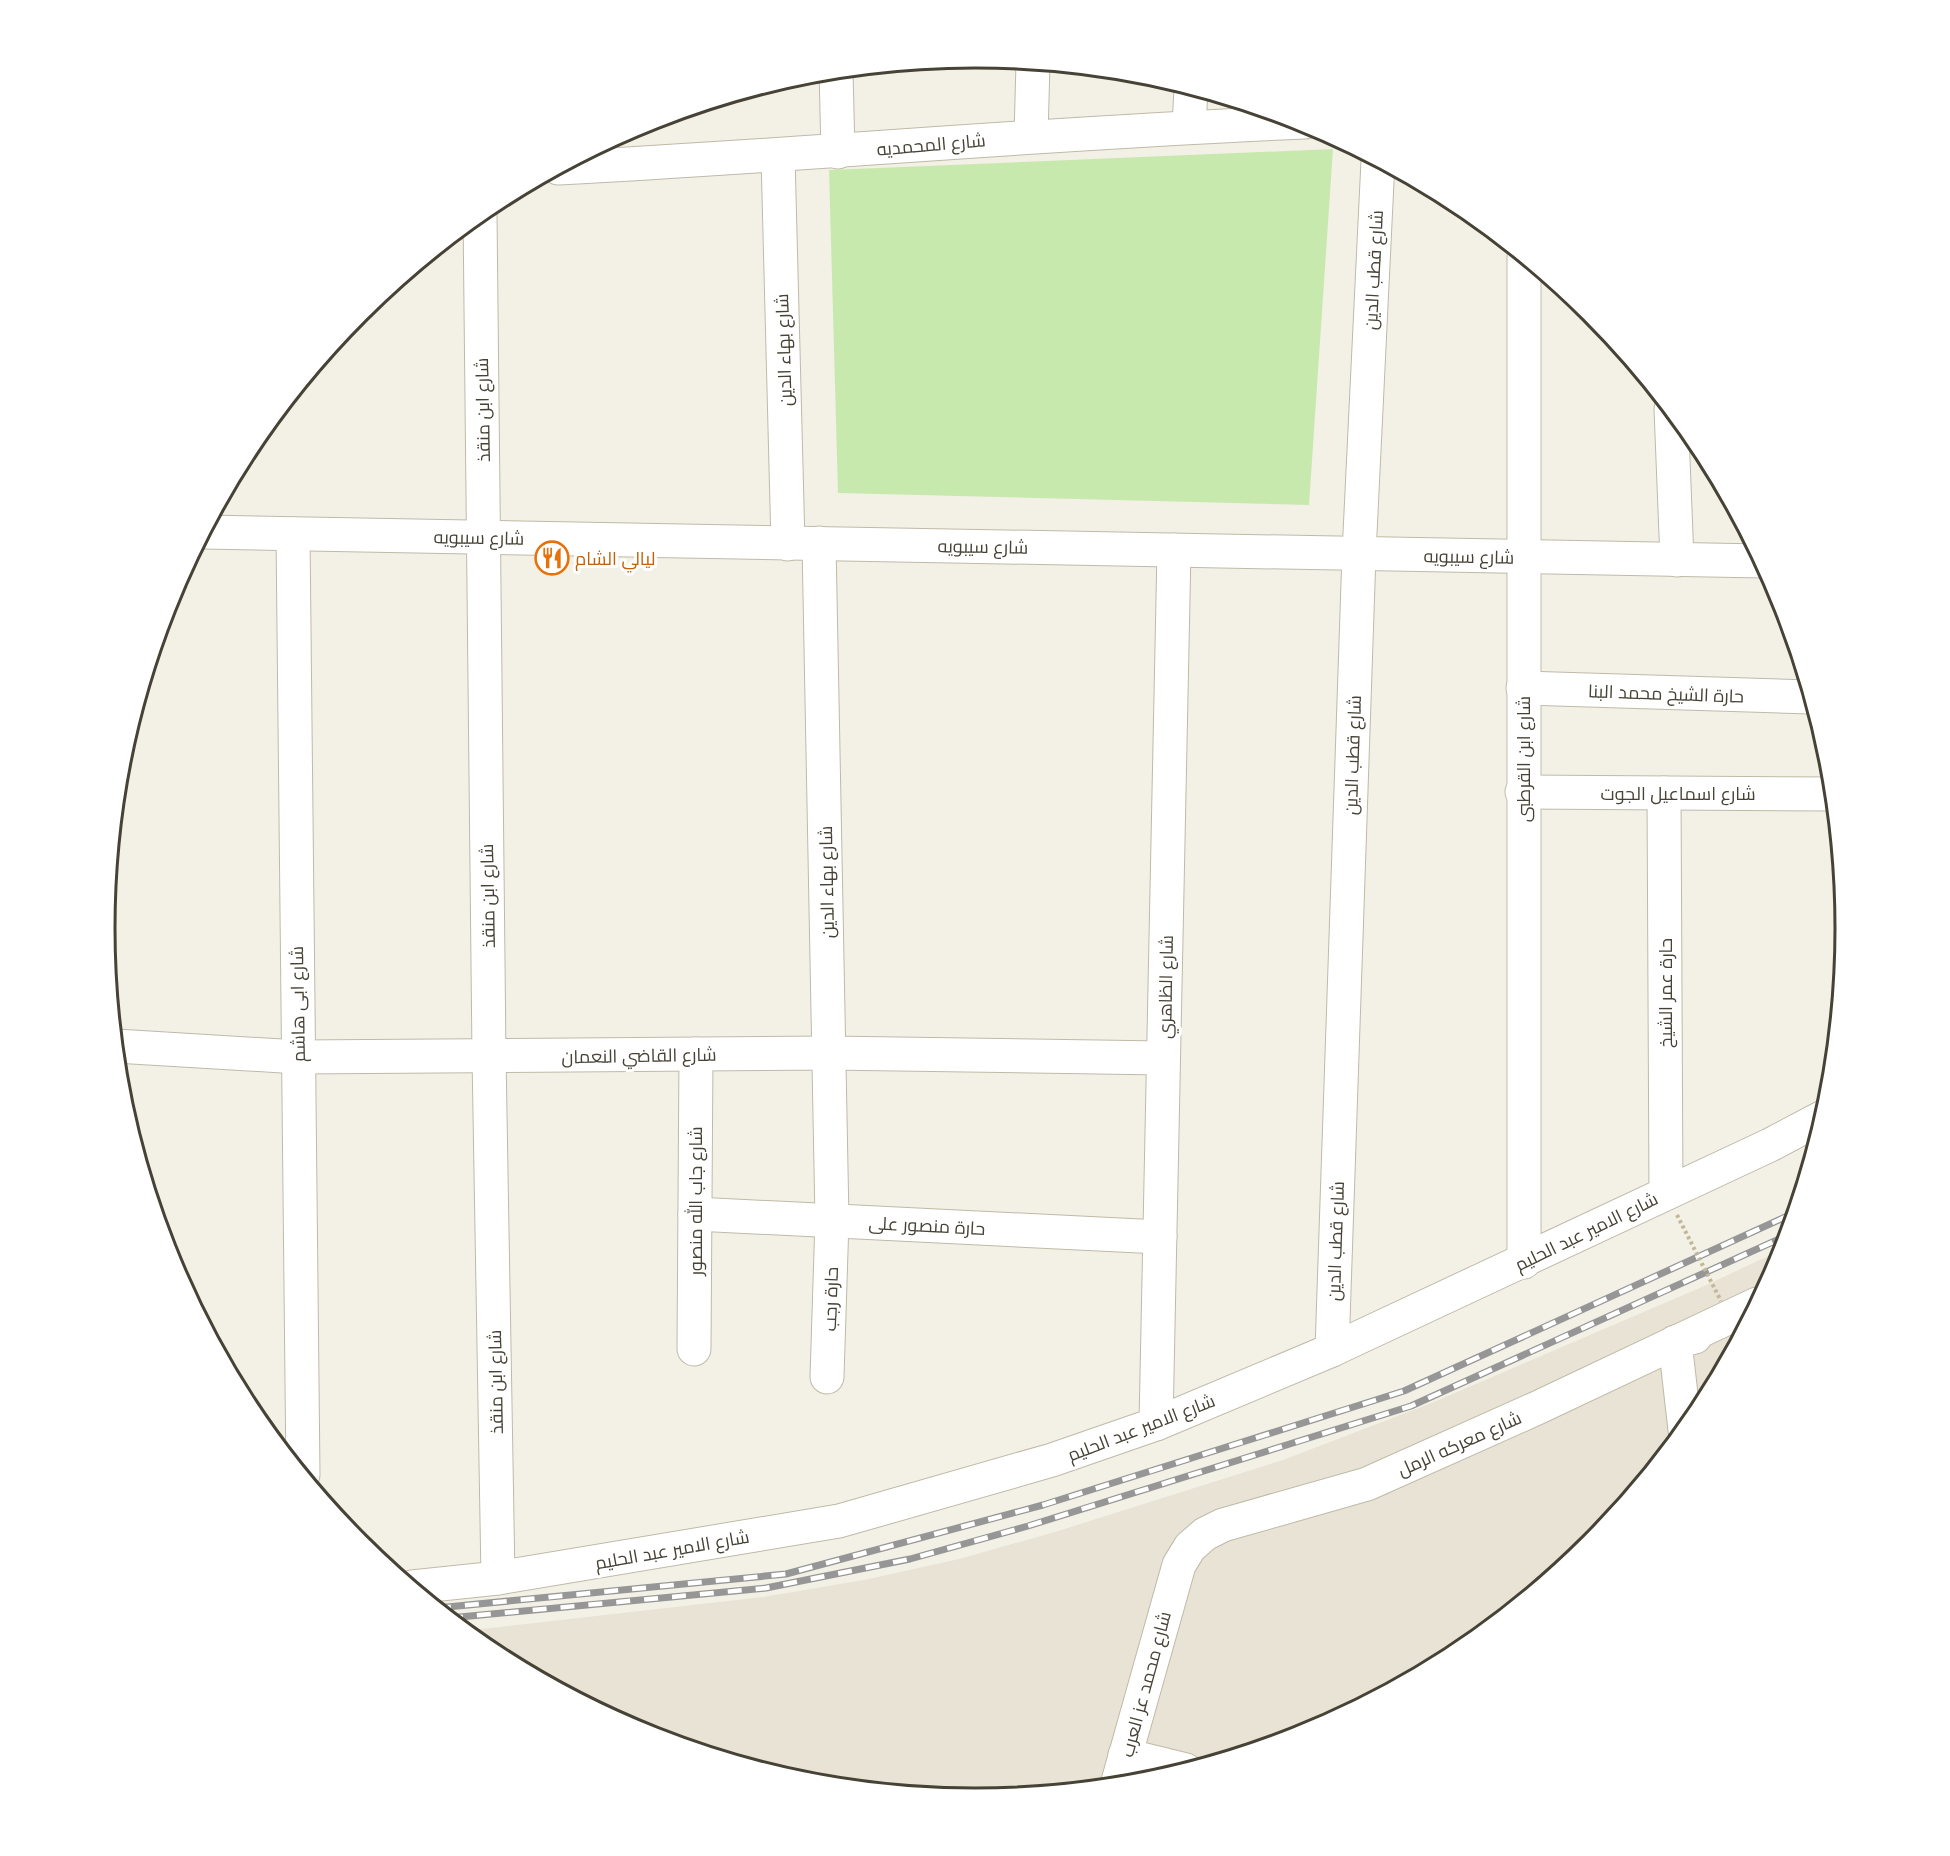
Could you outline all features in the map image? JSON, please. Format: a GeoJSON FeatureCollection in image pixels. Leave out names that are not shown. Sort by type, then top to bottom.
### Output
{"type":"FeatureCollection","features":[{"type":"Feature","properties":{"kind":"street"},"geometry":{"type":"LineString","coordinates":[[1031,136],[1033,69]]}},
{"type":"Feature","properties":{"kind":"street"},"geometry":{"type":"LineString","coordinates":[[836,79],[838,152]]}},
{"type":"Feature","properties":{"kind":"street"},"geometry":{"type":"LineString","coordinates":[[1190,127],[1191,95]]}},
{"type":"Feature","properties":{"kind":"street","name":"شارع المحمديه"},"geometry":{"type":"LineString","coordinates":[[574,167],[838,152],[1031,136],[1278,123]]}},
{"type":"Feature","properties":{"kind":"street","name":"شارع بهاء الدين"},"geometry":{"type":"LineString","coordinates":[[778,156],[804,543],[829,1053],[832,1220]]}},
{"type":"Feature","properties":{"kind":"street","name":"شارع قطب الدين"},"geometry":{"type":"LineString","coordinates":[[1332,1350],[1359,554],[1378,168]]}},
{"type":"Feature","properties":{"kind":"street","name":"شارع ابن منقذ"},"geometry":{"type":"LineString","coordinates":[[480,225],[489,1056],[498,1578]]}},
{"type":"Feature","properties":{"kind":"street","name":"شارع ابن القرطبى"},"geometry":{"type":"LineString","coordinates":[[1524,266],[1522,792],[1524,1262]]}},
{"type":"Feature","properties":{"kind":"street"},"geometry":{"type":"LineString","coordinates":[[1672,424],[1677,560]]}},
{"type":"Feature","properties":{"kind":"street","name":"شارع سيبويه"},"geometry":{"type":"LineString","coordinates":[[211,532],[1753,561]]}},
{"type":"Feature","properties":{"kind":"street","name":"شارع ابى هاشم"},"geometry":{"type":"LineString","coordinates":[[293,534],[303,1465]]}},
{"type":"Feature","properties":{"kind":"street","name":"شارع الظاهري"},"geometry":{"type":"LineString","coordinates":[[1156,1424],[1174,550]]}},
{"type":"Feature","properties":{"kind":"street","name":"حارة الشيخ محمد البنا"},"geometry":{"type":"LineString","coordinates":[[1523,688],[1804,697]]}},
{"type":"Feature","properties":{"kind":"street","name":"شارع اسماعيل الجوت"},"geometry":{"type":"LineString","coordinates":[[1522,792],[1824,794]]}},
{"type":"Feature","properties":{"kind":"street","name":"حارة عمر الشيخ"},"geometry":{"type":"LineString","coordinates":[[1664,793],[1671,1204]]}},
{"type":"Feature","properties":{"kind":"street","name":"شارع القاضي النعمان"},"geometry":{"type":"LineString","coordinates":[[123,1046],[298,1057],[829,1053],[1163,1058]]}},
{"type":"Feature","properties":{"kind":"street","name":"شارع جاب الله منصور"},"geometry":{"type":"LineString","coordinates":[[694,1348],[696,1054]]}},
{"type":"Feature","properties":{"kind":"street","name":"شارع الامير عبد الحليم"},"geometry":{"type":"LineString","coordinates":[[421,1586],[498,1578],[838,1521],[1030,1467],[1156,1424],[1332,1350],[1524,1262],[1671,1204],[1813,1122]]}},
{"type":"Feature","properties":{"kind":"street","name":"حارة منصور على"},"geometry":{"type":"LineString","coordinates":[[695,1214],[1160,1238]]}},
{"type":"Feature","properties":{"kind":"street","name":"حارة رجب"},"geometry":{"type":"LineString","coordinates":[[827,1377],[832,1220]]}},
{"type":"Feature","properties":{"kind":"street","name":"شارع معركه الرمل"},"geometry":{"type":"LineString","coordinates":[[1173,1582],[1190,1547],[1205,1534],[1223,1525],[1367,1484],[1537,1408],[1747,1309]]}},
{"type":"Feature","properties":{"kind":"street"},"geometry":{"type":"LineString","coordinates":[[1683,1416],[1675,1342],[1737,1328]]}},
{"type":"Feature","properties":{"kind":"street","name":"شارع محمد عز العرب"},"geometry":{"type":"LineString","coordinates":[[1121,1770],[1173,1582]]}},
{"type":"Feature","properties":{"kind":"street"},"geometry":{"type":"LineString","coordinates":[[1121,1770],[1151,1770]]}},
{"type":"Feature","properties":{"kind":"path"},"geometry":{"type":"LineString","coordinates":[[1671,1204],[1721,1301]]}},
{"type":"Feature","properties":{"kind":"shaded area"},"geometry":{"type":"Polygon","coordinates":[[[1771,1255],[1747,1309],[1720,1358],[1658,1452],[1622,1495],[1542,1575],[1499,1611],[1453,1643],[1356,1700],[1252,1743],[1198,1759],[1143,1772],[1031,1787],[919,1787],[807,1772],[698,1743],[646,1723],[594,1700],[545,1673],[478,1630],[763,1597],[864,1580],[959,1559],[1058,1531],[1283,1460],[1429,1404],[1702,1287],[1771,1255]]]}},
{"type":"Feature","properties":{"kind":"green space"},"geometry":{"type":"Polygon","coordinates":[[[1333,149],[1309,505],[838,493],[829,170],[1333,149]]]}},
{"type":"Feature","properties":{"kind":"railway"},"geometry":{"type":"LineString","coordinates":[[446,1607],[786,1574],[1043,1505],[1404,1391],[1785,1217]]}},
{"type":"Feature","properties":{"kind":"railway"},"geometry":{"type":"LineString","coordinates":[[460,1617],[766,1588],[910,1559],[1028,1526],[1411,1406],[1776,1240]]}},
{"type":"Feature","properties":{"kind":"place","name":"ليالي الشام"},"geometry":{"type":"Point","coordinates":[552,558]}}]}
